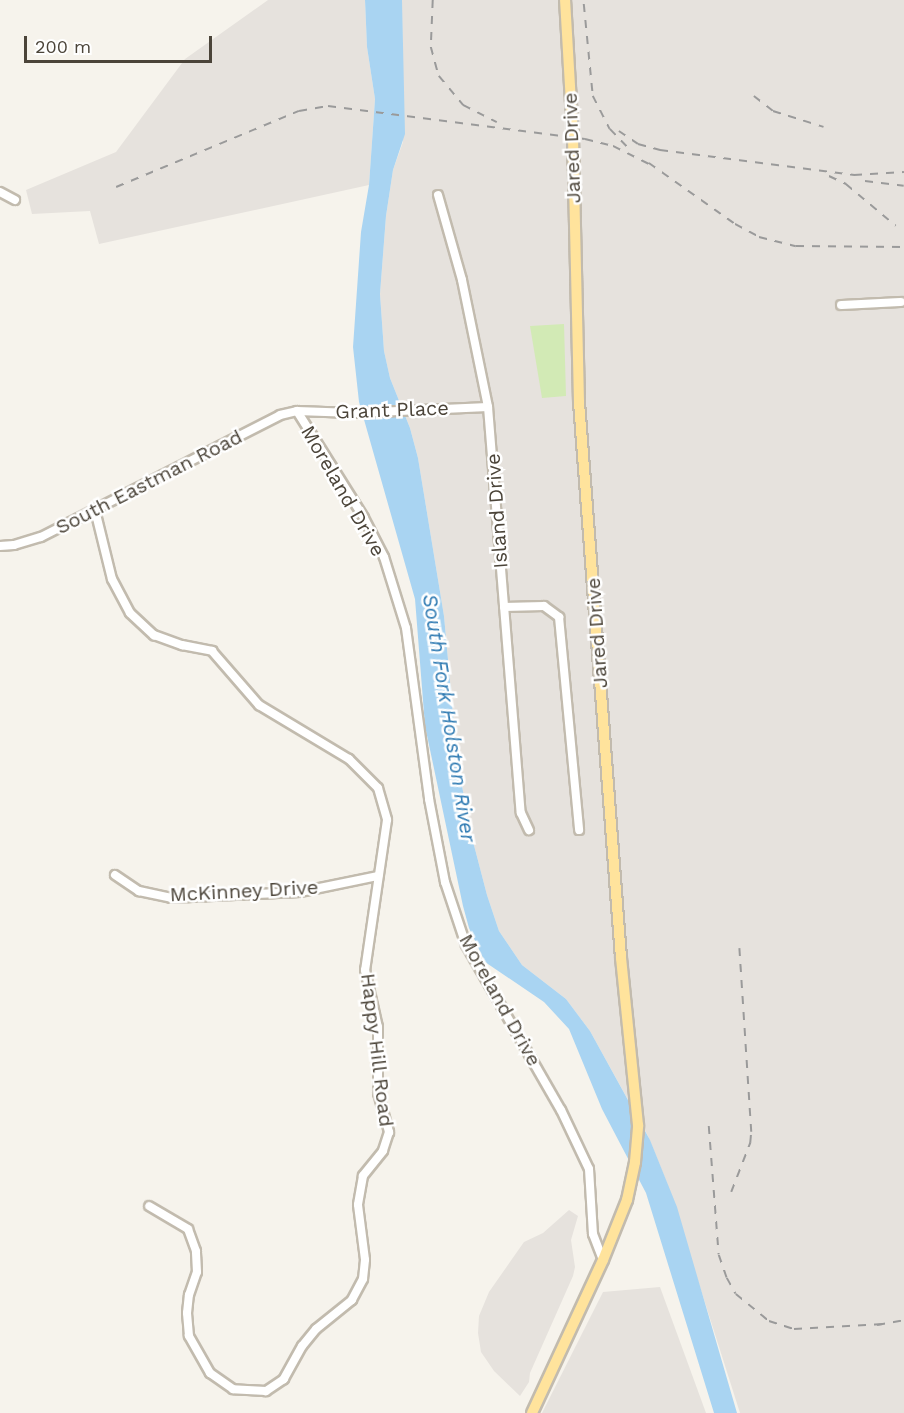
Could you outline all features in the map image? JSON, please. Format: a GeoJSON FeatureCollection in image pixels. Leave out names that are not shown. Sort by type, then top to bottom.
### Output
{"type":"FeatureCollection","features":[{"type":"Feature","properties":{"kind":"main road","name":"Jared Drive"},"geometry":{"type":"LineString","coordinates":[[565,0],[573,138],[579,402],[621,958],[638,1108],[635,1162],[627,1200],[603,1260]]}},
{"type":"Feature","properties":{"kind":"main road"},"geometry":{"type":"LineString","coordinates":[[532,1413],[603,1260]]}},
{"type":"Feature","properties":{"kind":"street"},"geometry":{"type":"LineString","coordinates":[[0,192],[15,200]]}},
{"type":"Feature","properties":{"kind":"street","name":"Island Drive"},"geometry":{"type":"LineString","coordinates":[[438,195],[462,280],[488,407],[521,813],[529,830]]}},
{"type":"Feature","properties":{"kind":"street"},"geometry":{"type":"LineString","coordinates":[[841,305],[901,302]]}},
{"type":"Feature","properties":{"kind":"street","name":"Grant Place"},"geometry":{"type":"LineString","coordinates":[[297,411],[362,413],[488,407]]}},
{"type":"Feature","properties":{"kind":"street","name":"South Eastman Road"},"geometry":{"type":"LineString","coordinates":[[0,546],[14,545],[41,537],[280,415],[297,411]]}},
{"type":"Feature","properties":{"kind":"street","name":"Moreland Drive"},"geometry":{"type":"LineString","coordinates":[[297,411],[364,518],[384,557],[406,628],[429,799],[445,882],[465,945],[561,1110],[589,1169],[593,1234],[603,1260]]}},
{"type":"Feature","properties":{"kind":"street","name":"Happy Hill Road"},"geometry":{"type":"LineString","coordinates":[[95,510],[112,579],[130,613],[154,635],[182,645],[212,651],[259,705],[349,759],[378,788],[387,820],[365,970],[378,1027],[378,1093],[389,1132],[383,1151],[363,1176],[358,1205],[365,1260],[363,1279],[352,1300],[316,1329],[302,1346],[284,1379],[266,1391],[233,1389],[210,1373],[189,1336],[187,1312],[189,1295],[197,1272],[196,1251],[188,1229],[149,1206]]}},
{"type":"Feature","properties":{"kind":"street"},"geometry":{"type":"LineString","coordinates":[[504,607],[544,606],[559,617],[579,830]]}},
{"type":"Feature","properties":{"kind":"street","name":"McKinney Drive"},"geometry":{"type":"LineString","coordinates":[[115,875],[139,891],[171,898],[300,892],[378,876]]}},
{"type":"Feature","properties":{"kind":"shaded area"},"geometry":{"type":"Polygon","coordinates":[[[268,0],[365,0],[367,47],[375,99],[369,185],[99,244],[90,211],[32,214],[26,190],[116,152],[185,59],[268,0]]]}},
{"type":"Feature","properties":{"kind":"shaded area"},"geometry":{"type":"Polygon","coordinates":[[[402,0],[904,0],[904,1413],[740,1413],[667,1183],[648,1136],[590,1031],[566,999],[522,965],[499,931],[470,830],[457,758],[444,616],[418,458],[410,428],[390,378],[384,351],[380,294],[386,216],[393,170],[403,142],[402,0]]]}},
{"type":"Feature","properties":{"kind":"shaded area"},"geometry":{"type":"Polygon","coordinates":[[[569,1210],[578,1216],[571,1240],[575,1267],[573,1276],[530,1373],[529,1382],[520,1396],[494,1371],[481,1352],[478,1333],[479,1316],[489,1292],[524,1242],[543,1233],[569,1210]]]}},
{"type":"Feature","properties":{"kind":"shaded area"},"geometry":{"type":"Polygon","coordinates":[[[660,1287],[706,1413],[542,1413],[603,1292],[660,1287]]]}},
{"type":"Feature","properties":{"kind":"green space"},"geometry":{"type":"Polygon","coordinates":[[[564,324],[566,396],[542,398],[530,326],[564,324]]]}},
{"type":"Feature","properties":{"kind":"water","name":"South Fork Holston River"},"geometry":{"type":"Polygon","coordinates":[[[365,0],[402,0],[405,134],[393,170],[386,216],[380,294],[384,351],[390,378],[410,428],[418,458],[444,616],[457,758],[470,830],[487,895],[499,931],[522,965],[566,999],[590,1031],[650,1140],[677,1207],[737,1413],[714,1413],[646,1193],[602,1109],[569,1029],[544,1002],[485,962],[469,928],[463,906],[425,726],[415,599],[359,402],[353,347],[361,232],[369,185],[375,99],[367,47],[365,0]]]}},
{"type":"Feature","properties":{"kind":"railway"},"geometry":{"type":"LineString","coordinates":[[433,0],[431,47],[439,76],[463,105],[497,122]]}},
{"type":"Feature","properties":{"kind":"railway"},"geometry":{"type":"LineString","coordinates":[[584,4],[593,96],[610,129],[630,150]]}},
{"type":"Feature","properties":{"kind":"railway"},"geometry":{"type":"LineString","coordinates":[[754,96],[773,111],[824,127]]}},
{"type":"Feature","properties":{"kind":"railway"},"geometry":{"type":"LineString","coordinates":[[116,187],[299,111],[328,106],[585,139],[613,146],[655,167]]}},
{"type":"Feature","properties":{"kind":"railway"},"geometry":{"type":"LineString","coordinates":[[619,131],[638,144],[660,150],[854,175],[904,172]]}},
{"type":"Feature","properties":{"kind":"railway"},"geometry":{"type":"LineString","coordinates":[[649,163],[735,224],[759,237],[796,246],[904,247]]}},
{"type":"Feature","properties":{"kind":"railway"},"geometry":{"type":"LineString","coordinates":[[829,176],[846,184],[896,226]]}},
{"type":"Feature","properties":{"kind":"railway"},"geometry":{"type":"LineString","coordinates":[[865,181],[904,186]]}},
{"type":"Feature","properties":{"kind":"railway"},"geometry":{"type":"LineString","coordinates":[[731,1192],[750,1143],[751,1132],[739,948]]}},
{"type":"Feature","properties":{"kind":"railway"},"geometry":{"type":"LineString","coordinates":[[709,1126],[719,1255],[727,1278],[736,1294],[769,1321],[794,1329],[884,1324]]}},
{"type":"Feature","properties":{"kind":"railway"},"geometry":{"type":"LineString","coordinates":[[877,1325],[904,1320]]}}]}
